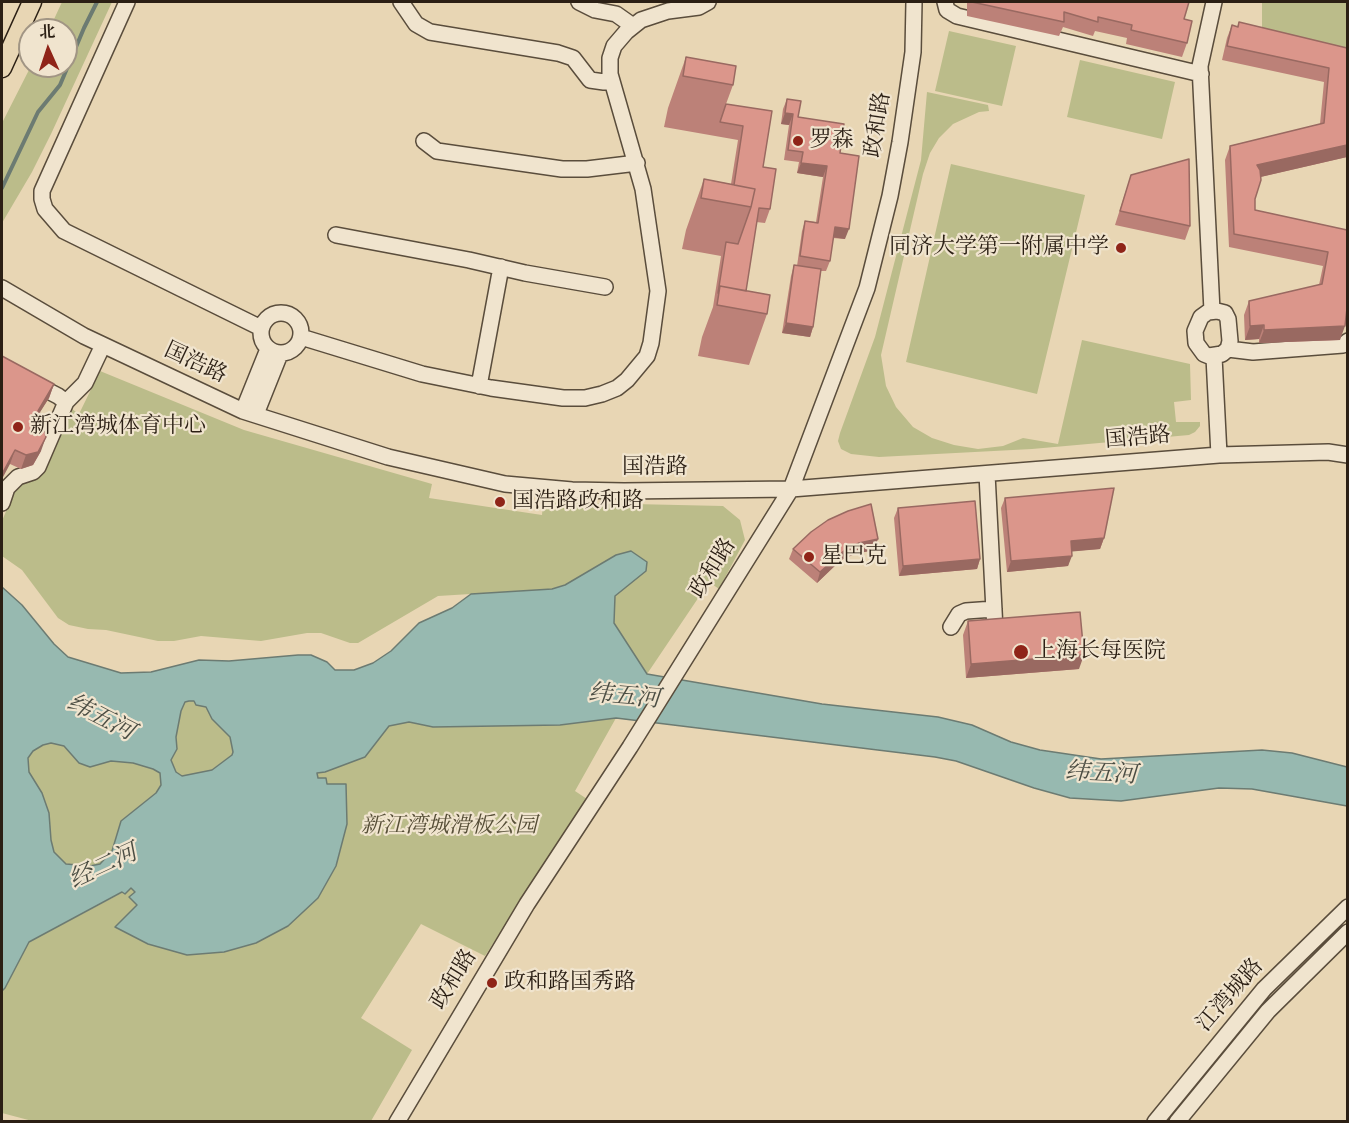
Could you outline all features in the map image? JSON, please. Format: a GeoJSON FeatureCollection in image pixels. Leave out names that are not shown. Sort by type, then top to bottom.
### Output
{"type":"FeatureCollection","features":[{"type":"Feature","properties":{"kind":"main road"},"geometry":{"type":"LineString","coordinates":[[2,68],[32,2]]}},
{"type":"Feature","properties":{"kind":"street"},"geometry":{"type":"LineString","coordinates":[[127,2],[42,191],[45,210],[64,231],[261,328]]}},
{"type":"Feature","properties":{"kind":"street"},"geometry":{"type":"LineString","coordinates":[[401,2],[416,24],[430,32],[558,53],[573,58],[590,80],[612,81]]}},
{"type":"Feature","properties":{"kind":"street"},"geometry":{"type":"LineString","coordinates":[[579,2],[595,10],[616,14],[633,26]]}},
{"type":"Feature","properties":{"kind":"street"},"geometry":{"type":"LineString","coordinates":[[301,337],[398,368],[479,386],[563,398],[585,398],[617,388],[647,356],[658,291],[645,200],[637,163],[612,81],[610,58],[614,46],[633,26],[652,15],[699,7],[708,2]]}},
{"type":"Feature","properties":{"kind":"street","name":"政和路"},"geometry":{"type":"LineString","coordinates":[[398,1122],[527,904],[633,742],[791,489],[867,288],[890,196],[900,142],[913,52],[914,2]]}},
{"type":"Feature","properties":{"kind":"street"},"geometry":{"type":"LineString","coordinates":[[945,2],[947,10],[957,16],[1201,74]]}},
{"type":"Feature","properties":{"kind":"street"},"geometry":{"type":"LineString","coordinates":[[1212,311],[1200,66],[1214,2]]}},
{"type":"Feature","properties":{"kind":"street"},"geometry":{"type":"LineString","coordinates":[[424,141],[437,151],[562,169],[587,169],[637,163]]}},
{"type":"Feature","properties":{"kind":"street"},"geometry":{"type":"LineString","coordinates":[[336,235],[605,287]]}},
{"type":"Feature","properties":{"kind":"street"},"geometry":{"type":"LineString","coordinates":[[479,386],[501,267]]}},
{"type":"Feature","properties":{"kind":"street","name":"国浩路"},"geometry":{"type":"LineString","coordinates":[[2,288],[103,345],[250,413],[388,457],[505,484],[614,491],[791,489],[1218,455],[1328,452],[1347,454]]}},
{"type":"Feature","properties":{"kind":"street"},"geometry":{"type":"LineString","coordinates":[[1208,312],[1225,313],[1228,319],[1230,341],[1228,349],[1214,357],[1204,354],[1196,343],[1195,331],[1201,317],[1208,312]]}},
{"type":"Feature","properties":{"kind":"street"},"geometry":{"type":"LineString","coordinates":[[291,315],[300,325],[301,337],[294,348],[274,352],[263,343],[261,328],[264,322],[272,316],[291,315]]}},
{"type":"Feature","properties":{"kind":"street"},"geometry":{"type":"LineString","coordinates":[[1228,349],[1253,352],[1343,345],[1347,340]]}},
{"type":"Feature","properties":{"kind":"street"},"geometry":{"type":"LineString","coordinates":[[2,503],[8,488],[18,477],[33,472],[38,467],[66,402],[85,383],[103,345]]}},
{"type":"Feature","properties":{"kind":"street"},"geometry":{"type":"LineString","coordinates":[[250,413],[274,352]]}},
{"type":"Feature","properties":{"kind":"street"},"geometry":{"type":"LineString","coordinates":[[1214,357],[1218,455]]}},
{"type":"Feature","properties":{"kind":"street"},"geometry":{"type":"LineString","coordinates":[[2,367],[66,402]]}},
{"type":"Feature","properties":{"kind":"street"},"geometry":{"type":"LineString","coordinates":[[987,474],[995,630]]}},
{"type":"Feature","properties":{"kind":"street"},"geometry":{"type":"LineString","coordinates":[[951,627],[959,614],[966,611],[994,609]]}},
{"type":"Feature","properties":{"kind":"street","name":"江湾城路"},"geometry":{"type":"LineString","coordinates":[[1155,1122],[1264,989],[1347,907]]}},
{"type":"Feature","properties":{"kind":"street","name":"江湾城路"},"geometry":{"type":"LineString","coordinates":[[1177,1122],[1268,1011],[1347,932]]}},
{"type":"Feature","properties":{"kind":"green space"},"geometry":{"type":"Polygon","coordinates":[[[62,2],[112,2],[78,76],[78,18],[55,18],[62,2]]]}},
{"type":"Feature","properties":{"kind":"green space"},"geometry":{"type":"Polygon","coordinates":[[[1262,2],[1347,2],[1347,52],[1262,30],[1262,2]]]}},
{"type":"Feature","properties":{"kind":"green space"},"geometry":{"type":"Polygon","coordinates":[[[949,31],[1016,46],[1002,106],[935,91],[949,31]]]}},
{"type":"Feature","properties":{"kind":"green space"},"geometry":{"type":"Polygon","coordinates":[[[1080,60],[1175,82],[1162,139],[1067,117],[1080,60]]]}},
{"type":"Feature","properties":{"kind":"green space"},"geometry":{"type":"Polygon","coordinates":[[[25,78],[77,78],[32,172],[2,223],[2,123],[25,78]]]}},
{"type":"Feature","properties":{"kind":"green space"},"geometry":{"type":"Polygon","coordinates":[[[927,92],[988,105],[989,111],[979,112],[953,124],[939,138],[930,153],[923,174],[881,355],[886,386],[896,407],[913,427],[932,438],[954,445],[978,449],[1003,446],[1023,438],[1058,444],[1082,340],[1190,364],[1191,400],[1174,402],[1176,422],[1200,422],[1195,432],[1189,435],[1032,449],[879,457],[851,454],[841,449],[838,441],[840,433],[875,337],[921,160],[927,92]]]}},
{"type":"Feature","properties":{"kind":"green space"},"geometry":{"type":"Polygon","coordinates":[[[951,164],[1085,195],[1037,394],[906,362],[951,164]]]}},
{"type":"Feature","properties":{"kind":"green space"},"geometry":{"type":"Polygon","coordinates":[[[100,371],[244,430],[432,484],[429,498],[542,515],[543,502],[723,506],[740,520],[745,540],[719,589],[709,582],[647,674],[614,623],[615,596],[565,585],[552,589],[438,596],[358,643],[350,643],[321,633],[307,633],[261,641],[201,636],[174,641],[158,641],[69,625],[58,618],[22,570],[2,556],[2,521],[16,487],[69,407],[79,414],[100,371]]]}},
{"type":"Feature","properties":{"kind":"green space"},"geometry":{"type":"Polygon","coordinates":[[[189,701],[206,707],[212,719],[230,737],[233,752],[212,770],[182,776],[176,772],[171,760],[177,749],[176,737],[181,711],[185,702],[189,701]]]}},
{"type":"Feature","properties":{"kind":"green space","name":"新江湾城滑板公园"},"geometry":{"type":"Polygon","coordinates":[[[616,718],[575,791],[587,799],[485,956],[421,924],[361,1018],[412,1050],[371,1121],[36,1122],[2,1113],[2,991],[29,942],[131,888],[135,892],[288,926],[318,898],[336,866],[345,784],[326,784],[318,778],[317,773],[365,757],[389,726],[409,722],[433,727],[560,725],[616,718]]]}},
{"type":"Feature","properties":{"kind":"green space"},"geometry":{"type":"Polygon","coordinates":[[[51,743],[64,746],[79,763],[111,761],[133,763],[160,773],[161,785],[156,793],[121,821],[112,851],[100,864],[90,866],[66,864],[54,852],[49,813],[29,772],[28,758],[33,751],[51,743]]]}},
{"type":"Feature","properties":{"kind":"water"},"geometry":{"type":"Polygon","coordinates":[[[631,551],[647,562],[646,571],[615,596],[614,623],[647,674],[822,704],[938,717],[972,725],[1011,742],[1040,750],[1101,759],[1262,750],[1292,753],[1347,767],[1347,806],[1252,789],[1219,788],[1121,801],[1070,798],[956,761],[935,757],[616,718],[560,725],[433,727],[409,722],[389,726],[365,757],[317,773],[318,778],[326,778],[327,784],[346,784],[347,824],[336,866],[318,898],[288,926],[256,943],[224,952],[187,955],[148,944],[115,927],[137,905],[129,897],[135,892],[131,888],[125,894],[122,892],[29,942],[2,991],[2,587],[22,605],[54,644],[68,657],[121,673],[151,672],[199,660],[229,661],[298,655],[311,655],[327,662],[335,670],[354,670],[373,663],[391,651],[419,623],[452,608],[471,594],[552,589],[565,585],[616,555],[631,551]],[[189,701],[185,702],[181,711],[176,737],[177,749],[171,760],[176,772],[182,776],[212,770],[233,752],[230,737],[212,719],[206,707],[189,701]],[[51,743],[33,751],[28,758],[29,772],[42,793],[49,813],[54,852],[66,864],[90,866],[100,864],[112,851],[121,821],[156,793],[161,785],[160,773],[133,763],[111,761],[90,767],[79,763],[64,746],[51,743]]]}},
{"type":"Feature","properties":{"kind":"building"},"geometry":{"type":"Polygon","coordinates":[[[972,2],[1189,2],[1184,19],[1192,21],[1187,43],[1131,30],[1132,25],[1098,17],[1098,22],[1064,12],[1064,22],[972,2]]]}},
{"type":"Feature","properties":{"kind":"building"},"geometry":{"type":"Polygon","coordinates":[[[1239,22],[1347,48],[1347,145],[1257,165],[1261,180],[1255,199],[1255,210],[1347,230],[1345,326],[1264,330],[1264,325],[1250,326],[1249,301],[1322,284],[1328,252],[1234,234],[1230,146],[1324,123],[1329,68],[1227,46],[1232,25],[1238,27],[1239,22]]]}},
{"type":"Feature","properties":{"kind":"building"},"geometry":{"type":"Polygon","coordinates":[[[686,57],[736,66],[733,85],[683,76],[686,57]]]}},
{"type":"Feature","properties":{"kind":"building"},"geometry":{"type":"Polygon","coordinates":[[[787,99],[801,101],[798,117],[844,124],[840,153],[859,156],[849,229],[835,227],[830,261],[800,256],[805,221],[818,223],[827,166],[801,163],[803,152],[788,150],[793,114],[785,113],[787,99]]]}},
{"type":"Feature","properties":{"kind":"building"},"geometry":{"type":"Polygon","coordinates":[[[726,104],[772,111],[763,167],[776,169],[770,209],[759,208],[746,291],[720,286],[718,293],[726,242],[738,244],[755,189],[734,185],[743,126],[720,122],[726,104]]]}},
{"type":"Feature","properties":{"kind":"building"},"geometry":{"type":"Polygon","coordinates":[[[1189,159],[1190,226],[1120,211],[1131,175],[1189,159]]]}},
{"type":"Feature","properties":{"kind":"building"},"geometry":{"type":"Polygon","coordinates":[[[704,179],[755,189],[751,207],[701,198],[704,179]]]}},
{"type":"Feature","properties":{"kind":"building"},"geometry":{"type":"Polygon","coordinates":[[[794,265],[821,269],[813,327],[786,323],[794,265]]]}},
{"type":"Feature","properties":{"kind":"building"},"geometry":{"type":"Polygon","coordinates":[[[720,286],[770,295],[767,314],[717,305],[720,286]]]}},
{"type":"Feature","properties":{"kind":"building","name":"新江湾城体育中心"},"geometry":{"type":"Polygon","coordinates":[[[2,356],[54,384],[38,411],[46,437],[38,452],[26,455],[15,450],[2,474],[2,356]]]}},
{"type":"Feature","properties":{"kind":"building"},"geometry":{"type":"Polygon","coordinates":[[[1114,488],[1104,538],[1071,541],[1072,556],[1011,561],[1005,498],[1114,488]]]}},
{"type":"Feature","properties":{"kind":"building"},"geometry":{"type":"Polygon","coordinates":[[[975,501],[980,559],[903,566],[898,508],[975,501]]]}},
{"type":"Feature","properties":{"kind":"building"},"geometry":{"type":"Polygon","coordinates":[[[871,504],[878,539],[859,543],[845,550],[820,572],[793,549],[828,520],[871,504]]]}},
{"type":"Feature","properties":{"kind":"building","name":"上海长每医院"},"geometry":{"type":"Polygon","coordinates":[[[1080,612],[1084,655],[971,664],[968,621],[1080,612]]]}},
{"type":"Feature","properties":{"kind":"waterway"},"geometry":{"type":"LineString","coordinates":[[2,188],[38,112],[60,85],[97,2]]}},
{"type":"Feature","properties":{"kind":"place","name":"罗森"},"geometry":{"type":"Point","coordinates":[798,141]}},
{"type":"Feature","properties":{"kind":"place","name":"同济大学第一附属中学"},"geometry":{"type":"Point","coordinates":[1121,248]}},
{"type":"Feature","properties":{"kind":"place","name":"新江湾城体育中心"},"geometry":{"type":"Point","coordinates":[18,427]}},
{"type":"Feature","properties":{"kind":"place","name":"国浩路政和路"},"geometry":{"type":"Point","coordinates":[500,502]}},
{"type":"Feature","properties":{"kind":"place","name":"星巴克"},"geometry":{"type":"Point","coordinates":[809,557]}},
{"type":"Feature","properties":{"kind":"place","name":"上海长每医院"},"geometry":{"type":"Point","coordinates":[1021,652]}},
{"type":"Feature","properties":{"kind":"place","name":"政和路国秀路"},"geometry":{"type":"Point","coordinates":[492,983]}},
{"type":"Feature","properties":{"kind":"water label","name":"纬五河"},"geometry":{"type":"Point","coordinates":[624,698]}},
{"type":"Feature","properties":{"kind":"water label","name":"纬五河"},"geometry":{"type":"Point","coordinates":[100,719]}},
{"type":"Feature","properties":{"kind":"water label","name":"纬五河"},"geometry":{"type":"Point","coordinates":[1101,775]}},
{"type":"Feature","properties":{"kind":"water label","name":"经二河"},"geometry":{"type":"Point","coordinates":[104,868]}}]}
